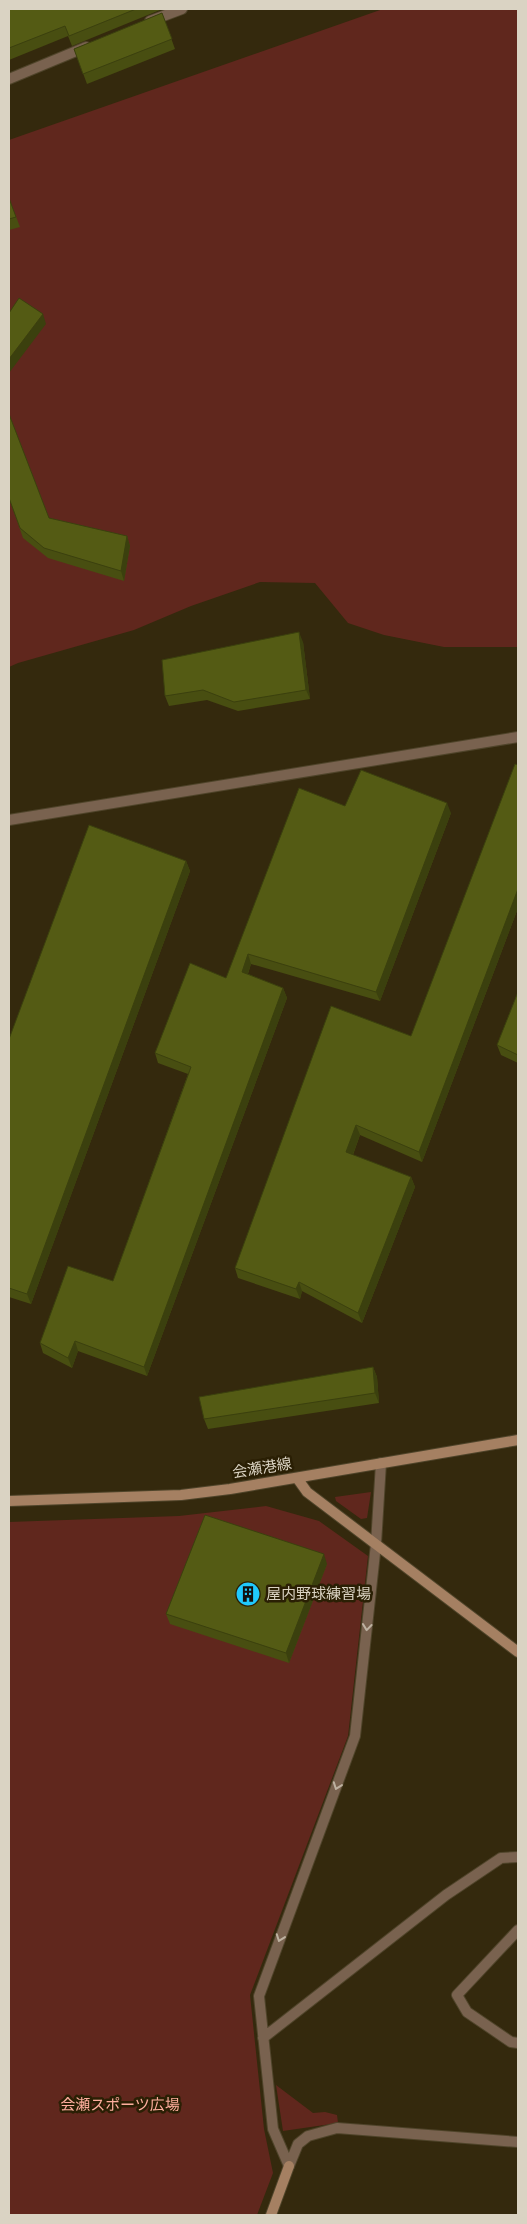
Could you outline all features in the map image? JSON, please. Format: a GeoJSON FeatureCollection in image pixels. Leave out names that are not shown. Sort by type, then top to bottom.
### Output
{"type":"FeatureCollection","features":[{"type":"Feature","properties":{"kind":"main road","name":"会瀬港線"},"geometry":{"type":"LineString","coordinates":[[9,1501],[181,1495],[297,1478],[518,1440]]}},
{"type":"Feature","properties":{"kind":"main road"},"geometry":{"type":"LineString","coordinates":[[297,1478],[307,1492],[518,1652]]}},
{"type":"Feature","properties":{"kind":"main road"},"geometry":{"type":"LineString","coordinates":[[272,2215],[289,2166]]}},
{"type":"Feature","properties":{"kind":"street"},"geometry":{"type":"LineString","coordinates":[[142,24],[182,9]]}},
{"type":"Feature","properties":{"kind":"street"},"geometry":{"type":"LineString","coordinates":[[9,79],[97,43]]}},
{"type":"Feature","properties":{"kind":"street"},"geometry":{"type":"LineString","coordinates":[[9,820],[518,737]]}},
{"type":"Feature","properties":{"kind":"street"},"geometry":{"type":"LineString","coordinates":[[289,2166],[273,2129],[259,1996],[355,1736],[376,1544],[381,1463]]}},
{"type":"Feature","properties":{"kind":"street"},"geometry":{"type":"LineString","coordinates":[[263,2038],[446,1895],[501,1858],[518,1857]]}},
{"type":"Feature","properties":{"kind":"street"},"geometry":{"type":"LineString","coordinates":[[518,1930],[457,1995],[467,2012],[511,2042],[518,2043]]}},
{"type":"Feature","properties":{"kind":"street"},"geometry":{"type":"LineString","coordinates":[[289,2166],[298,2144],[308,2136],[337,2128],[518,2142]]}},
{"type":"Feature","properties":{"kind":"green space"},"geometry":{"type":"Polygon","coordinates":[[[383,9],[518,9],[518,647],[444,647],[384,635],[348,623],[315,583],[260,582],[191,606],[134,630],[9,667],[9,140],[383,9]]]}},
{"type":"Feature","properties":{"kind":"green space"},"geometry":{"type":"Polygon","coordinates":[[[371,1492],[367,1518],[361,1519],[336,1501],[335,1497],[371,1492]]]}},
{"type":"Feature","properties":{"kind":"green space","name":"会瀬スポーツ広場"},"geometry":{"type":"Polygon","coordinates":[[[266,1506],[319,1521],[368,1556],[348,1736],[250,1995],[264,2129],[273,2173],[257,2215],[9,2215],[9,1522],[179,1516],[266,1506]]]}},
{"type":"Feature","properties":{"kind":"green space"},"geometry":{"type":"Polygon","coordinates":[[[276,2085],[313,2113],[325,2112],[337,2115],[338,2123],[283,2131],[276,2085]]]}},
{"type":"Feature","properties":{"kind":"building"},"geometry":{"type":"Polygon","coordinates":[[[9,9],[136,9],[69,36],[65,26],[9,48],[9,9]]]}},
{"type":"Feature","properties":{"kind":"building"},"geometry":{"type":"Polygon","coordinates":[[[162,13],[172,39],[83,74],[74,49],[162,13]]]}},
{"type":"Feature","properties":{"kind":"building"},"geometry":{"type":"Polygon","coordinates":[[[9,198],[16,217],[9,219],[9,198]]]}},
{"type":"Feature","properties":{"kind":"building"},"geometry":{"type":"Polygon","coordinates":[[[19,298],[43,314],[9,359],[9,313],[19,298]]]}},
{"type":"Feature","properties":{"kind":"building"},"geometry":{"type":"Polygon","coordinates":[[[9,414],[49,518],[127,536],[121,571],[44,548],[20,528],[9,498],[9,414]]]}},
{"type":"Feature","properties":{"kind":"building"},"geometry":{"type":"Polygon","coordinates":[[[299,632],[306,690],[234,702],[203,690],[165,696],[162,660],[299,632]]]}},
{"type":"Feature","properties":{"kind":"building"},"geometry":{"type":"Polygon","coordinates":[[[515,764],[518,765],[518,889],[419,1152],[356,1125],[346,1152],[411,1177],[358,1313],[299,1282],[296,1289],[235,1268],[331,1006],[411,1036],[515,764]]]}},
{"type":"Feature","properties":{"kind":"building"},"geometry":{"type":"Polygon","coordinates":[[[361,770],[447,803],[376,992],[248,954],[242,972],[283,988],[144,1367],[75,1341],[68,1358],[40,1343],[68,1266],[113,1281],[191,1067],[155,1053],[190,963],[226,978],[299,788],[345,806],[361,770]]]}},
{"type":"Feature","properties":{"kind":"building"},"geometry":{"type":"Polygon","coordinates":[[[89,825],[186,861],[27,1294],[9,1288],[9,1039],[89,825]]]}},
{"type":"Feature","properties":{"kind":"building"},"geometry":{"type":"Polygon","coordinates":[[[518,992],[518,1055],[497,1045],[518,992]]]}},
{"type":"Feature","properties":{"kind":"building"},"geometry":{"type":"Polygon","coordinates":[[[373,1367],[375,1393],[204,1419],[199,1397],[373,1367]]]}},
{"type":"Feature","properties":{"kind":"building","name":"屋内野球練習場"},"geometry":{"type":"Polygon","coordinates":[[[205,1515],[324,1554],[286,1653],[166,1614],[205,1515]]]}},
{"type":"Feature","properties":{"kind":"place","name":"屋内野球練習場"},"geometry":{"type":"Point","coordinates":[248,1594]}}]}
